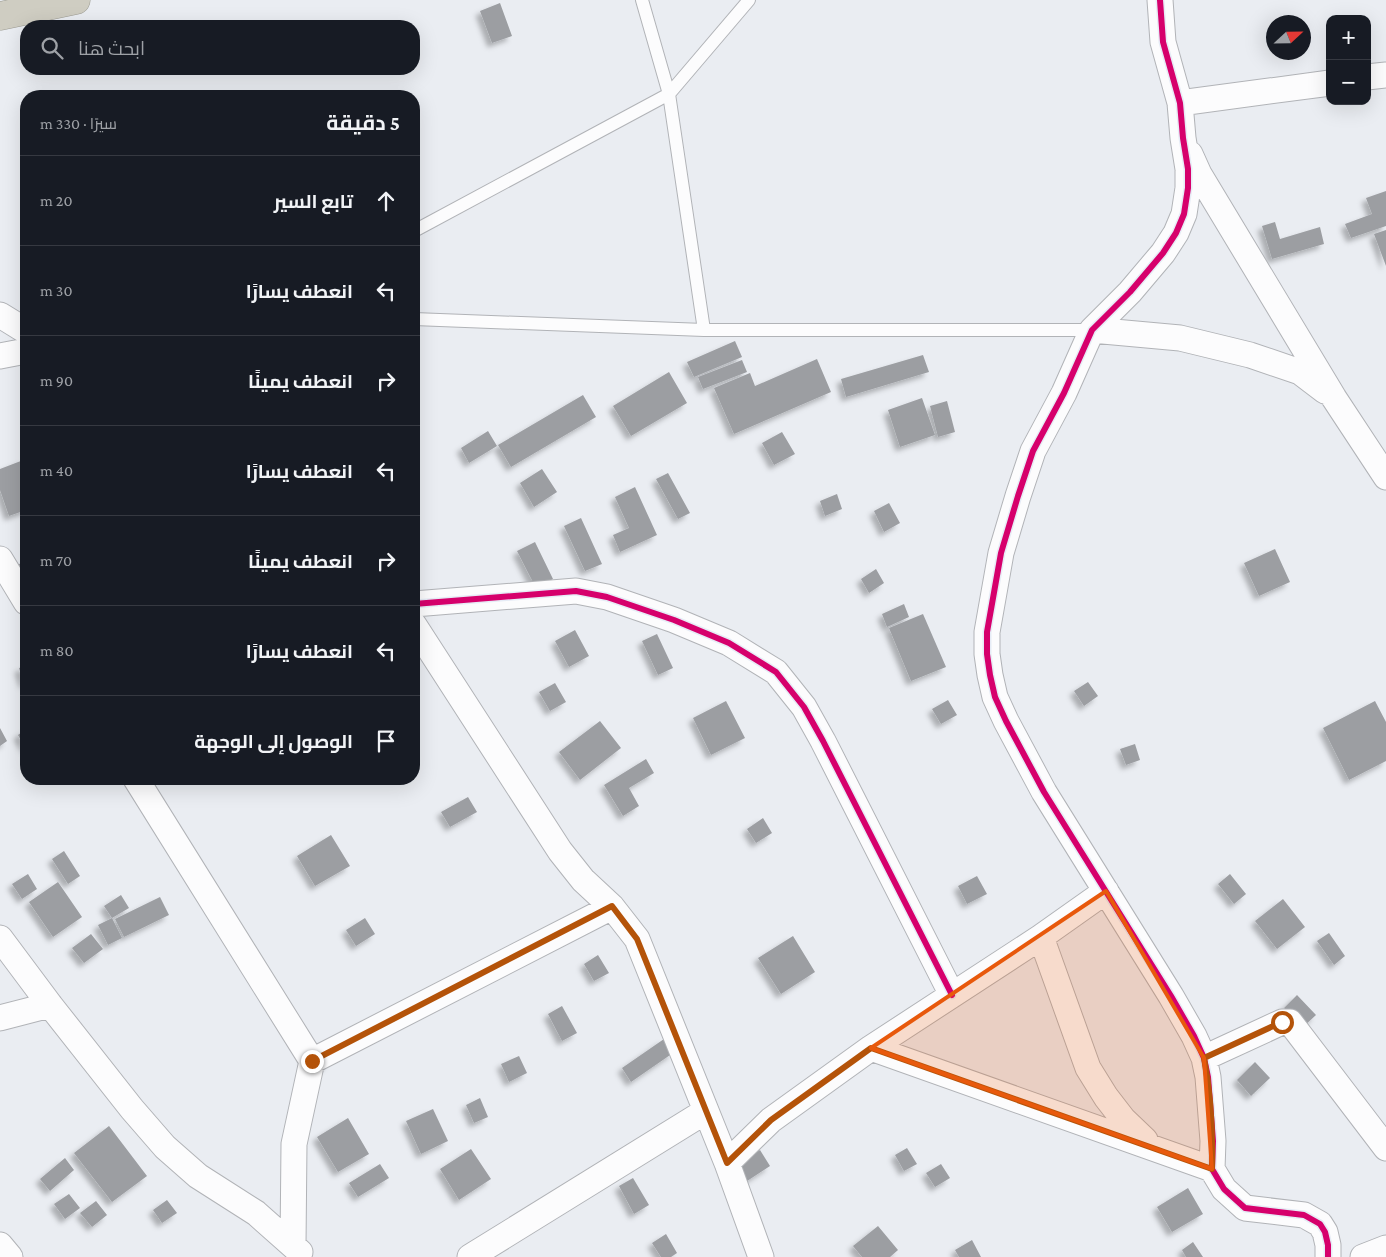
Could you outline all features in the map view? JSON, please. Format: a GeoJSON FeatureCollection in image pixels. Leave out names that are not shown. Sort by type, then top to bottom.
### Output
{"type":"FeatureCollection","features":[{"type":"Feature","properties":{"kind":"highway"},"geometry":{"type":"LineString","coordinates":[[0,16],[76,0]]}},
{"type":"Feature","properties":{"kind":"street"},"geometry":{"type":"LineString","coordinates":[[1160,0],[1163,42],[1180,103],[1188,169],[1188,188],[1184,214],[1176,234],[1163,253],[1130,292],[1092,330],[1068,385],[1033,452],[1001,553],[987,632],[987,654],[995,697],[1044,792],[1171,996],[1194,1036],[1204,1058],[1208,1077],[1212,1132],[1212,1169],[1224,1188],[1245,1208],[1304,1215],[1320,1224],[1327,1239],[1328,1257]]}},
{"type":"Feature","properties":{"kind":"street"},"geometry":{"type":"LineString","coordinates":[[1371,77],[1386,75]]}},
{"type":"Feature","properties":{"kind":"street"},"geometry":{"type":"LineString","coordinates":[[1180,103],[1326,84]]}},
{"type":"Feature","properties":{"kind":"street"},"geometry":{"type":"LineString","coordinates":[[1183,138],[1199,174],[1334,398],[1386,477]]}},
{"type":"Feature","properties":{"kind":"street"},"geometry":{"type":"LineString","coordinates":[[0,315],[20,327]]}},
{"type":"Feature","properties":{"kind":"street"},"geometry":{"type":"LineString","coordinates":[[1092,330],[1180,338],[1250,355],[1300,372],[1334,398]]}},
{"type":"Feature","properties":{"kind":"street"},"geometry":{"type":"LineString","coordinates":[[0,356],[20,352]]}},
{"type":"Feature","properties":{"kind":"street"},"geometry":{"type":"LineString","coordinates":[[0,560],[20,592]]}},
{"type":"Feature","properties":{"kind":"street"},"geometry":{"type":"LineString","coordinates":[[420,604],[576,591],[607,596],[674,620],[729,643],[776,672],[804,707],[823,741],[952,995]]}},
{"type":"Feature","properties":{"kind":"street"},"geometry":{"type":"LineString","coordinates":[[420,634],[560,851],[583,880],[612,906],[637,939],[727,1163],[761,1257]]}},
{"type":"Feature","properties":{"kind":"street"},"geometry":{"type":"LineString","coordinates":[[140,785],[312,1061],[294,1144],[299,1251]]}},
{"type":"Feature","properties":{"kind":"street"},"geometry":{"type":"LineString","coordinates":[[727,1163],[771,1120],[871,1048],[1041,937],[1106,891]]}},
{"type":"Feature","properties":{"kind":"street"},"geometry":{"type":"LineString","coordinates":[[312,1061],[612,906]]}},
{"type":"Feature","properties":{"kind":"street"},"geometry":{"type":"LineString","coordinates":[[1041,937],[1088,1068],[1106,1097],[1123,1119],[1153,1148]]}},
{"type":"Feature","properties":{"kind":"street"},"geometry":{"type":"LineString","coordinates":[[0,938],[132,1109],[165,1147],[198,1176],[256,1213],[299,1251]]}},
{"type":"Feature","properties":{"kind":"street"},"geometry":{"type":"LineString","coordinates":[[0,1018],[50,1005]]}},
{"type":"Feature","properties":{"kind":"street"},"geometry":{"type":"LineString","coordinates":[[1204,1058],[1282,1022],[1290,1022],[1386,1148]]}},
{"type":"Feature","properties":{"kind":"street"},"geometry":{"type":"LineString","coordinates":[[871,1048],[1212,1169]]}},
{"type":"Feature","properties":{"kind":"street"},"geometry":{"type":"LineString","coordinates":[[470,1257],[706,1111]]}},
{"type":"Feature","properties":{"kind":"street"},"geometry":{"type":"LineString","coordinates":[[0,1245],[10,1257]]}},
{"type":"Feature","properties":{"kind":"street"},"geometry":{"type":"LineString","coordinates":[[1363,1257],[1386,1248]]}},
{"type":"Feature","properties":{"kind":"lane"},"geometry":{"type":"LineString","coordinates":[[642,0],[669,94],[704,330]]}},
{"type":"Feature","properties":{"kind":"lane"},"geometry":{"type":"LineString","coordinates":[[420,228],[669,94],[749,0]]}},
{"type":"Feature","properties":{"kind":"lane"},"geometry":{"type":"LineString","coordinates":[[420,319],[704,330],[1092,330]]}},
{"type":"Feature","properties":{"kind":"highlighted area"},"geometry":{"type":"Polygon","coordinates":[[[1106,891],[1204,1058],[1212,1169],[871,1048],[1106,891]]]}},
{"type":"Feature","properties":{"kind":"building"},"geometry":{"type":"Polygon","coordinates":[[[500,3],[512,36],[492,43],[480,11],[500,3]]]}},
{"type":"Feature","properties":{"kind":"building"},"geometry":{"type":"Polygon","coordinates":[[[1386,191],[1386,226],[1351,238],[1345,224],[1372,214],[1366,198],[1386,191]]]}},
{"type":"Feature","properties":{"kind":"building"},"geometry":{"type":"Polygon","coordinates":[[[1275,222],[1280,239],[1320,227],[1324,244],[1272,259],[1262,226],[1275,222]]]}},
{"type":"Feature","properties":{"kind":"building"},"geometry":{"type":"Polygon","coordinates":[[[1386,230],[1386,266],[1374,234],[1386,230]]]}},
{"type":"Feature","properties":{"kind":"building"},"geometry":{"type":"Polygon","coordinates":[[[735,341],[742,357],[694,377],[687,362],[735,341]]]}},
{"type":"Feature","properties":{"kind":"building"},"geometry":{"type":"Polygon","coordinates":[[[923,355],[929,372],[846,397],[841,379],[923,355]]]}},
{"type":"Feature","properties":{"kind":"building"},"geometry":{"type":"Polygon","coordinates":[[[817,359],[831,392],[734,434],[714,388],[750,373],[755,386],[817,359]]]}},
{"type":"Feature","properties":{"kind":"building"},"geometry":{"type":"Polygon","coordinates":[[[742,360],[747,372],[703,389],[698,377],[742,360]]]}},
{"type":"Feature","properties":{"kind":"building"},"geometry":{"type":"Polygon","coordinates":[[[669,372],[687,403],[631,436],[613,406],[669,372]]]}},
{"type":"Feature","properties":{"kind":"building"},"geometry":{"type":"Polygon","coordinates":[[[583,395],[596,417],[511,467],[498,445],[583,395]]]}},
{"type":"Feature","properties":{"kind":"building"},"geometry":{"type":"Polygon","coordinates":[[[922,398],[935,435],[900,447],[888,410],[922,398]]]}},
{"type":"Feature","properties":{"kind":"building"},"geometry":{"type":"Polygon","coordinates":[[[947,401],[955,432],[938,437],[930,406],[947,401]]]}},
{"type":"Feature","properties":{"kind":"building"},"geometry":{"type":"Polygon","coordinates":[[[488,431],[497,446],[469,463],[461,448],[488,431]]]}},
{"type":"Feature","properties":{"kind":"building"},"geometry":{"type":"Polygon","coordinates":[[[782,432],[795,454],[774,465],[762,443],[782,432]]]}},
{"type":"Feature","properties":{"kind":"building"},"geometry":{"type":"Polygon","coordinates":[[[20,461],[20,512],[9,516],[0,490],[0,469],[20,461]]]}},
{"type":"Feature","properties":{"kind":"building"},"geometry":{"type":"Polygon","coordinates":[[[542,469],[557,492],[534,507],[520,483],[542,469]]]}},
{"type":"Feature","properties":{"kind":"building"},"geometry":{"type":"Polygon","coordinates":[[[668,473],[690,513],[678,519],[656,479],[668,473]]]}},
{"type":"Feature","properties":{"kind":"building"},"geometry":{"type":"Polygon","coordinates":[[[635,487],[657,535],[620,552],[613,535],[629,528],[615,497],[635,487]]]}},
{"type":"Feature","properties":{"kind":"building"},"geometry":{"type":"Polygon","coordinates":[[[837,494],[842,509],[825,516],[820,501],[837,494]]]}},
{"type":"Feature","properties":{"kind":"building"},"geometry":{"type":"Polygon","coordinates":[[[889,503],[900,523],[884,532],[874,511],[889,503]]]}},
{"type":"Feature","properties":{"kind":"building"},"geometry":{"type":"Polygon","coordinates":[[[581,518],[602,564],[585,571],[564,526],[581,518]]]}},
{"type":"Feature","properties":{"kind":"building"},"geometry":{"type":"Polygon","coordinates":[[[535,542],[553,579],[536,588],[517,551],[535,542]]]}},
{"type":"Feature","properties":{"kind":"building"},"geometry":{"type":"Polygon","coordinates":[[[1275,549],[1290,582],[1259,596],[1244,563],[1275,549]]]}},
{"type":"Feature","properties":{"kind":"building"},"geometry":{"type":"Polygon","coordinates":[[[876,569],[884,583],[869,593],[861,579],[876,569]]]}},
{"type":"Feature","properties":{"kind":"building"},"geometry":{"type":"Polygon","coordinates":[[[904,604],[909,617],[887,627],[882,614],[904,604]]]}},
{"type":"Feature","properties":{"kind":"building"},"geometry":{"type":"Polygon","coordinates":[[[923,614],[946,667],[911,681],[889,628],[923,614]]]}},
{"type":"Feature","properties":{"kind":"building"},"geometry":{"type":"Polygon","coordinates":[[[575,630],[589,656],[569,667],[555,641],[575,630]]]}},
{"type":"Feature","properties":{"kind":"building"},"geometry":{"type":"Polygon","coordinates":[[[657,634],[673,668],[658,675],[642,641],[657,634]]]}},
{"type":"Feature","properties":{"kind":"building"},"geometry":{"type":"Polygon","coordinates":[[[1088,682],[1098,696],[1084,706],[1074,691],[1088,682]]]}},
{"type":"Feature","properties":{"kind":"building"},"geometry":{"type":"Polygon","coordinates":[[[555,683],[566,702],[550,711],[539,692],[555,683]]]}},
{"type":"Feature","properties":{"kind":"building"},"geometry":{"type":"Polygon","coordinates":[[[948,700],[957,715],[941,724],[932,709],[948,700]]]}},
{"type":"Feature","properties":{"kind":"building"},"geometry":{"type":"Polygon","coordinates":[[[726,701],[745,738],[711,755],[693,718],[726,701]]]}},
{"type":"Feature","properties":{"kind":"building"},"geometry":{"type":"Polygon","coordinates":[[[1375,701],[1386,722],[1386,761],[1349,780],[1323,728],[1375,701]]]}},
{"type":"Feature","properties":{"kind":"building"},"geometry":{"type":"Polygon","coordinates":[[[600,721],[621,748],[580,780],[559,752],[600,721]]]}},
{"type":"Feature","properties":{"kind":"building"},"geometry":{"type":"Polygon","coordinates":[[[0,728],[7,741],[0,746],[0,728]]]}},
{"type":"Feature","properties":{"kind":"building"},"geometry":{"type":"Polygon","coordinates":[[[1135,744],[1140,760],[1126,765],[1120,749],[1135,744]]]}},
{"type":"Feature","properties":{"kind":"building"},"geometry":{"type":"Polygon","coordinates":[[[646,759],[654,773],[629,788],[639,806],[623,816],[604,785],[646,759]]]}},
{"type":"Feature","properties":{"kind":"building"},"geometry":{"type":"Polygon","coordinates":[[[468,797],[477,812],[450,827],[441,812],[468,797]]]}},
{"type":"Feature","properties":{"kind":"building"},"geometry":{"type":"Polygon","coordinates":[[[763,818],[772,833],[756,843],[747,829],[763,818]]]}},
{"type":"Feature","properties":{"kind":"building"},"geometry":{"type":"Polygon","coordinates":[[[331,835],[350,866],[315,886],[297,856],[331,835]]]}},
{"type":"Feature","properties":{"kind":"building"},"geometry":{"type":"Polygon","coordinates":[[[64,851],[80,876],[68,884],[52,859],[64,851]]]}},
{"type":"Feature","properties":{"kind":"building"},"geometry":{"type":"Polygon","coordinates":[[[28,874],[37,889],[22,899],[12,884],[28,874]]]}},
{"type":"Feature","properties":{"kind":"building"},"geometry":{"type":"Polygon","coordinates":[[[1230,874],[1246,894],[1234,904],[1218,884],[1230,874]]]}},
{"type":"Feature","properties":{"kind":"building"},"geometry":{"type":"Polygon","coordinates":[[[977,876],[987,894],[967,904],[958,886],[977,876]]]}},
{"type":"Feature","properties":{"kind":"building"},"geometry":{"type":"Polygon","coordinates":[[[58,882],[82,917],[53,937],[29,902],[58,882]]]}},
{"type":"Feature","properties":{"kind":"building"},"geometry":{"type":"Polygon","coordinates":[[[121,895],[129,908],[112,918],[104,906],[121,895]]]}},
{"type":"Feature","properties":{"kind":"building"},"geometry":{"type":"Polygon","coordinates":[[[160,897],[169,915],[124,937],[115,919],[160,897]]]}},
{"type":"Feature","properties":{"kind":"building"},"geometry":{"type":"Polygon","coordinates":[[[1283,899],[1305,927],[1277,949],[1255,921],[1283,899]]]}},
{"type":"Feature","properties":{"kind":"building"},"geometry":{"type":"Polygon","coordinates":[[[112,918],[122,938],[108,945],[98,925],[112,918]]]}},
{"type":"Feature","properties":{"kind":"building"},"geometry":{"type":"Polygon","coordinates":[[[365,918],[375,934],[356,946],[346,930],[365,918]]]}},
{"type":"Feature","properties":{"kind":"building"},"geometry":{"type":"Polygon","coordinates":[[[1329,933],[1345,956],[1334,965],[1317,941],[1329,933]]]}},
{"type":"Feature","properties":{"kind":"building"},"geometry":{"type":"Polygon","coordinates":[[[91,934],[103,949],[84,963],[72,948],[91,934]]]}},
{"type":"Feature","properties":{"kind":"building"},"geometry":{"type":"Polygon","coordinates":[[[793,936],[815,972],[781,994],[758,958],[793,936]]]}},
{"type":"Feature","properties":{"kind":"building"},"geometry":{"type":"Polygon","coordinates":[[[598,955],[609,973],[594,981],[584,964],[598,955]]]}},
{"type":"Feature","properties":{"kind":"building"},"geometry":{"type":"Polygon","coordinates":[[[1297,995],[1316,1015],[1303,1027],[1284,1008],[1297,995]]]}},
{"type":"Feature","properties":{"kind":"building"},"geometry":{"type":"Polygon","coordinates":[[[562,1006],[577,1033],[562,1041],[548,1014],[562,1006]]]}},
{"type":"Feature","properties":{"kind":"building"},"geometry":{"type":"Polygon","coordinates":[[[664,1039],[673,1053],[631,1082],[622,1068],[664,1039]]]}},
{"type":"Feature","properties":{"kind":"building"},"geometry":{"type":"Polygon","coordinates":[[[519,1056],[527,1073],[509,1082],[501,1064],[519,1056]]]}},
{"type":"Feature","properties":{"kind":"building"},"geometry":{"type":"Polygon","coordinates":[[[1255,1062],[1270,1078],[1251,1096],[1237,1080],[1255,1062]]]}},
{"type":"Feature","properties":{"kind":"building"},"geometry":{"type":"Polygon","coordinates":[[[480,1098],[488,1117],[474,1123],[466,1105],[480,1098]]]}},
{"type":"Feature","properties":{"kind":"building"},"geometry":{"type":"Polygon","coordinates":[[[433,1109],[448,1141],[421,1154],[406,1121],[433,1109]]]}},
{"type":"Feature","properties":{"kind":"building"},"geometry":{"type":"Polygon","coordinates":[[[348,1118],[369,1154],[338,1172],[317,1137],[348,1118]]]}},
{"type":"Feature","properties":{"kind":"building"},"geometry":{"type":"Polygon","coordinates":[[[109,1126],[147,1176],[112,1202],[74,1153],[109,1126]]]}},
{"type":"Feature","properties":{"kind":"building"},"geometry":{"type":"Polygon","coordinates":[[[907,1148],[917,1164],[904,1171],[895,1155],[907,1148]]]}},
{"type":"Feature","properties":{"kind":"building"},"geometry":{"type":"Polygon","coordinates":[[[471,1149],[491,1179],[459,1200],[440,1169],[471,1149]]]}},
{"type":"Feature","properties":{"kind":"building"},"geometry":{"type":"Polygon","coordinates":[[[760,1150],[770,1166],[744,1183],[734,1166],[760,1150]]]}},
{"type":"Feature","properties":{"kind":"building"},"geometry":{"type":"Polygon","coordinates":[[[65,1158],[74,1170],[50,1191],[40,1179],[65,1158]]]}},
{"type":"Feature","properties":{"kind":"building"},"geometry":{"type":"Polygon","coordinates":[[[380,1164],[389,1178],[358,1197],[349,1183],[380,1164]]]}},
{"type":"Feature","properties":{"kind":"building"},"geometry":{"type":"Polygon","coordinates":[[[941,1164],[950,1178],[935,1187],[926,1173],[941,1164]]]}},
{"type":"Feature","properties":{"kind":"building"},"geometry":{"type":"Polygon","coordinates":[[[633,1178],[649,1205],[634,1214],[619,1186],[633,1178]]]}},
{"type":"Feature","properties":{"kind":"building"},"geometry":{"type":"Polygon","coordinates":[[[1188,1188],[1203,1214],[1172,1232],[1157,1207],[1188,1188]]]}},
{"type":"Feature","properties":{"kind":"building"},"geometry":{"type":"Polygon","coordinates":[[[69,1194],[80,1208],[65,1219],[54,1204],[69,1194]]]}},
{"type":"Feature","properties":{"kind":"building"},"geometry":{"type":"Polygon","coordinates":[[[167,1200],[177,1213],[162,1223],[153,1210],[167,1200]]]}},
{"type":"Feature","properties":{"kind":"building"},"geometry":{"type":"Polygon","coordinates":[[[96,1201],[107,1215],[92,1227],[80,1213],[96,1201]]]}},
{"type":"Feature","properties":{"kind":"building"},"geometry":{"type":"Polygon","coordinates":[[[878,1226],[898,1250],[890,1257],[862,1257],[853,1246],[878,1226]]]}},
{"type":"Feature","properties":{"kind":"building"},"geometry":{"type":"Polygon","coordinates":[[[666,1234],[677,1253],[671,1257],[661,1257],[652,1243],[666,1234]]]}},
{"type":"Feature","properties":{"kind":"building"},"geometry":{"type":"Polygon","coordinates":[[[972,1240],[981,1257],[959,1257],[955,1250],[972,1240]]]}},
{"type":"Feature","properties":{"kind":"building"},"geometry":{"type":"Polygon","coordinates":[[[1193,1242],[1203,1257],[1186,1257],[1182,1250],[1193,1242]]]}},
{"type":"Feature","properties":{"kind":"cycle path"},"geometry":{"type":"LineString","coordinates":[[1160,0],[1163,42],[1180,103],[1188,169],[1188,188],[1184,214],[1176,233],[1163,253],[1130,292],[1092,330],[1064,393],[1033,451],[1001,553],[987,632],[987,654],[995,697],[1044,792],[1171,996],[1194,1036],[1204,1058],[1208,1077],[1213,1141],[1212,1169],[1224,1189],[1245,1208],[1304,1215],[1320,1224],[1325,1232],[1328,1257]]}},
{"type":"Feature","properties":{"kind":"cycle path"},"geometry":{"type":"LineString","coordinates":[[420,604],[576,591],[607,597],[674,620],[729,643],[776,672],[804,707],[823,741],[952,995]]}},
{"type":"Feature","properties":{"kind":"route"},"geometry":{"type":"LineString","coordinates":[[312,1061],[612,906],[637,939],[727,1163],[771,1120],[871,1048],[1212,1169],[1213,1141],[1208,1077],[1204,1058],[1282,1022]]}}]}
